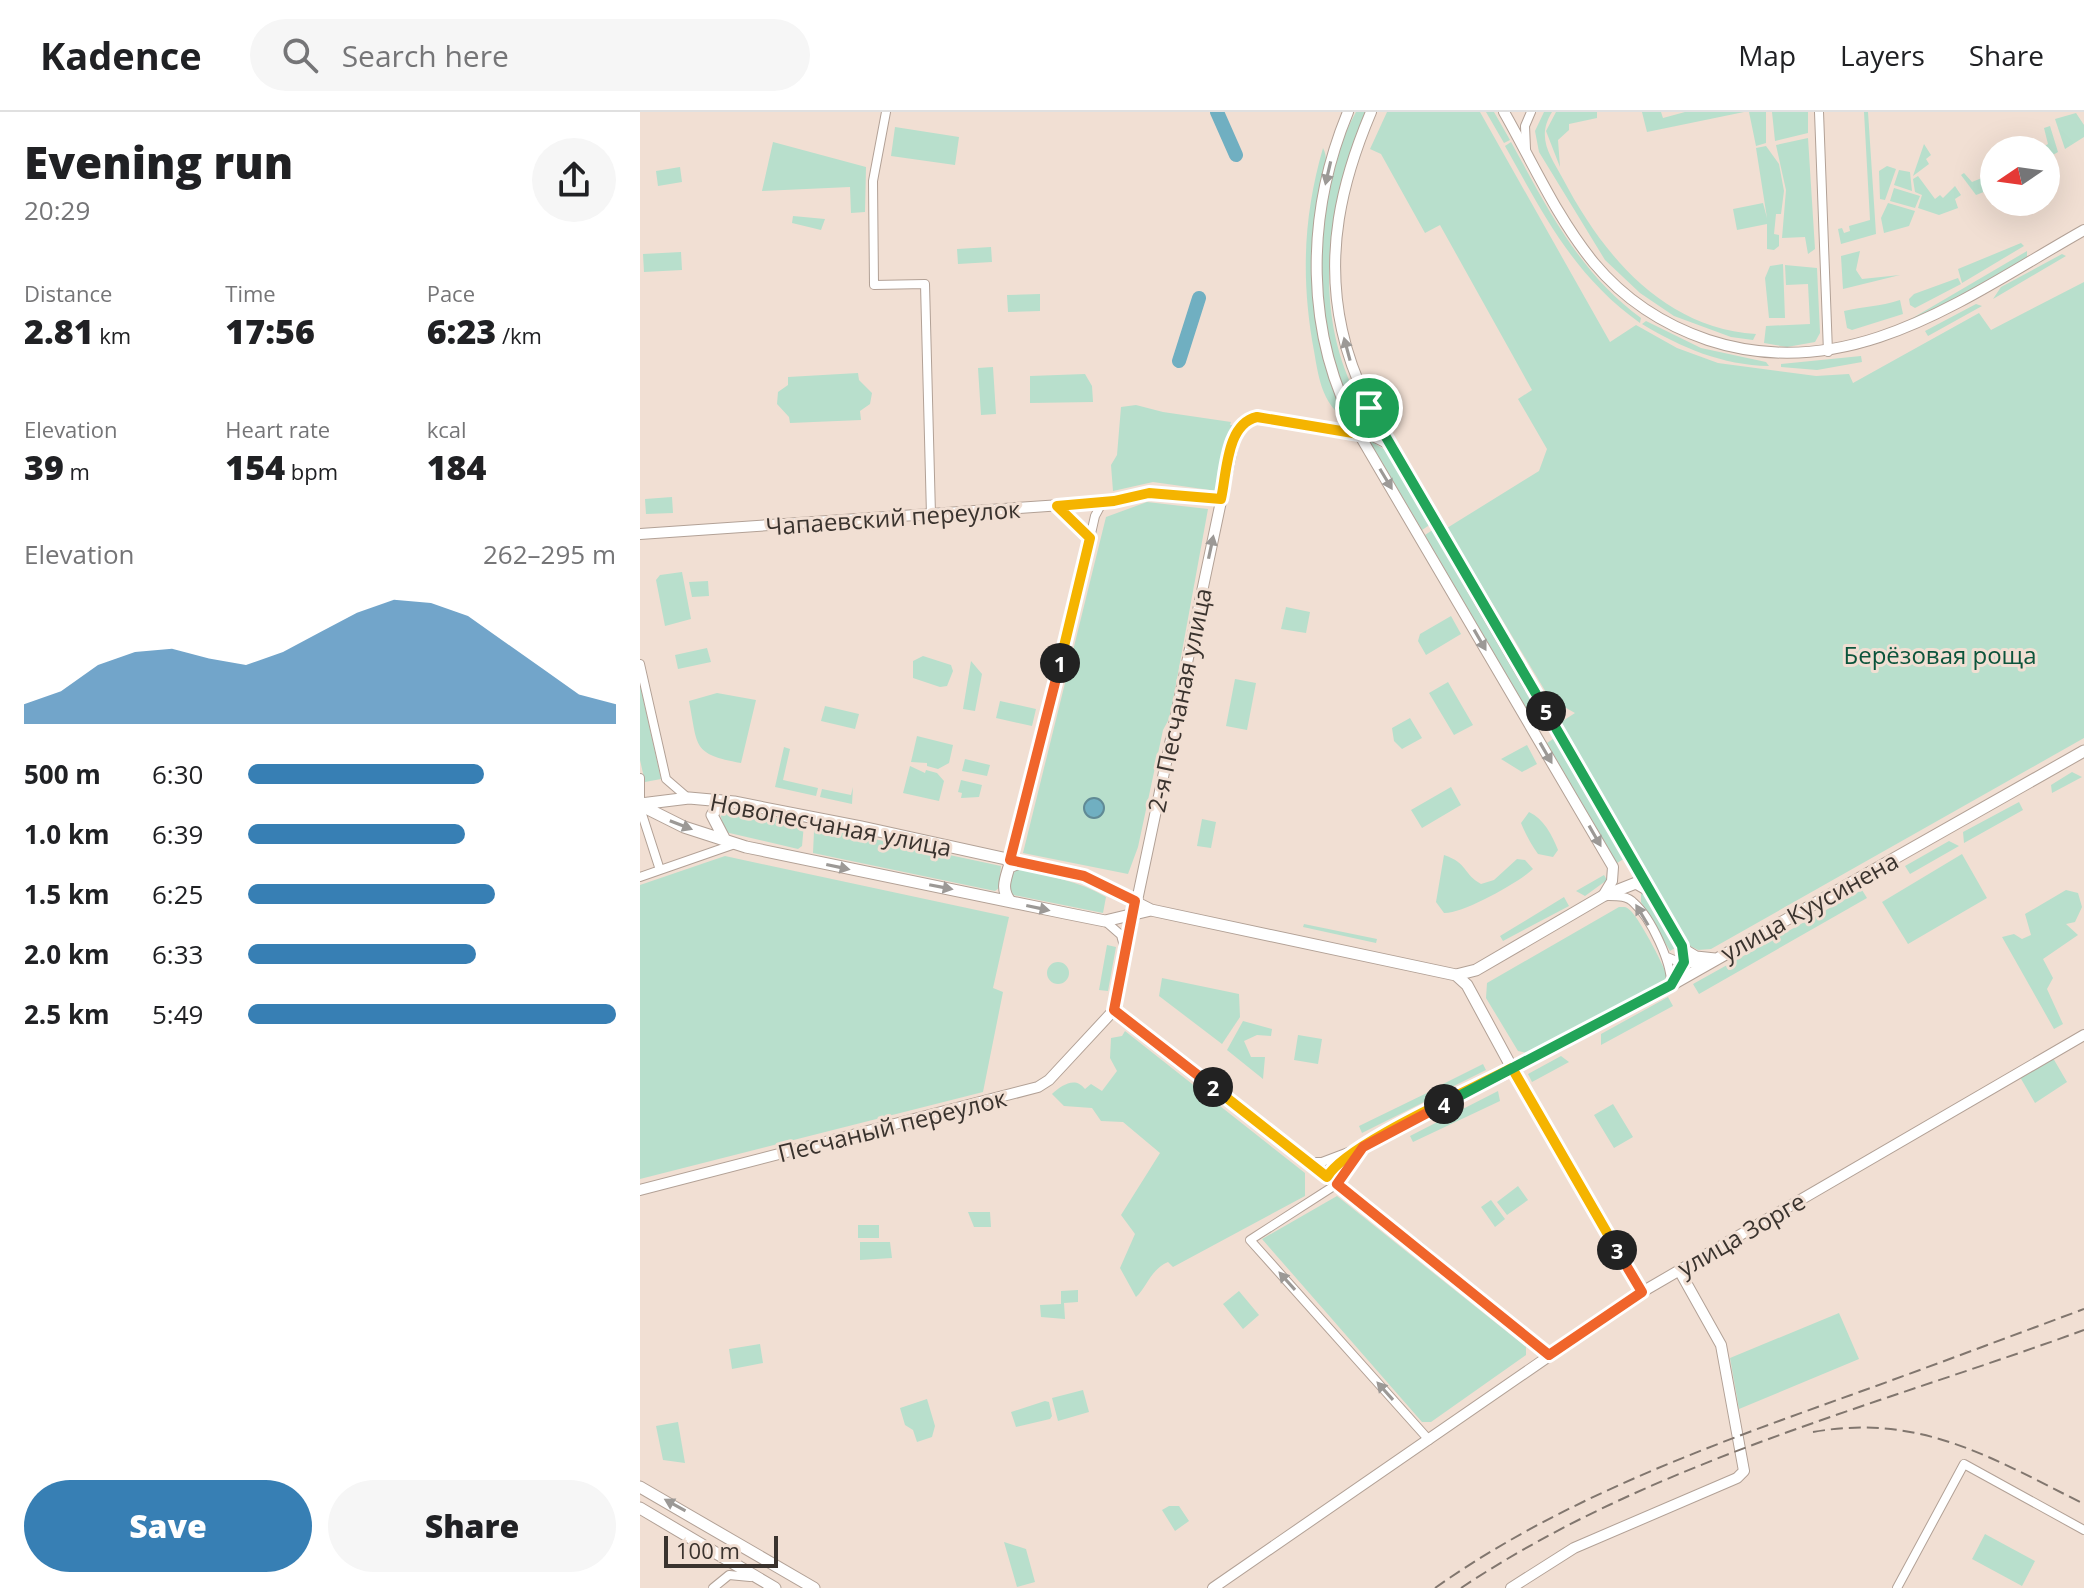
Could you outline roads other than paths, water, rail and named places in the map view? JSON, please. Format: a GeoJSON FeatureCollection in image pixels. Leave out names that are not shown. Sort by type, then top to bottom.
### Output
{"type":"FeatureCollection","features":[{"type":"Feature","properties":{"kind":"main road","name":"улица Куусинена"},"geometry":{"type":"LineString","coordinates":[[1512,1068],[1671,985],[2084,751]]}},
{"type":"Feature","properties":{"kind":"main road","name":"Новопесчаная улица"},"geometry":{"type":"LineString","coordinates":[[640,804],[689,798],[734,802],[1084,876],[1134,907]]}},
{"type":"Feature","properties":{"kind":"main road"},"geometry":{"type":"LineString","coordinates":[[730,842],[712,815],[718,806],[734,802]]}},
{"type":"Feature","properties":{"kind":"main road","name":"Новопесчаная улица"},"geometry":{"type":"LineString","coordinates":[[640,804],[684,827],[730,842],[1105,921]]}},
{"type":"Feature","properties":{"kind":"main road"},"geometry":{"type":"LineString","coordinates":[[1010,901],[1004,890],[1009,867],[1016,861]]}},
{"type":"Feature","properties":{"kind":"main road"},"geometry":{"type":"LineString","coordinates":[[1105,921],[1134,907],[1456,975],[1485,964],[1633,882],[1650,891],[1682,946],[1696,957],[1715,959]]}},
{"type":"Feature","properties":{"kind":"main road"},"geometry":{"type":"LineString","coordinates":[[1671,985],[1684,964],[1682,946]]}},
{"type":"Feature","properties":{"kind":"main road"},"geometry":{"type":"LineString","coordinates":[[1471,993],[1473,979],[1485,964]]}},
{"type":"Feature","properties":{"kind":"main road"},"geometry":{"type":"LineString","coordinates":[[1456,975],[1471,993],[1512,1068]]}},
{"type":"Feature","properties":{"kind":"main road"},"geometry":{"type":"LineString","coordinates":[[640,1487],[814,1588]]}},
{"type":"Feature","properties":{"kind":"main road"},"geometry":{"type":"LineString","coordinates":[[640,1508],[770,1585]]}},
{"type":"Feature","properties":{"kind":"street"},"geometry":{"type":"LineString","coordinates":[[886,112],[873,181],[874,285],[925,284],[931,515]]}},
{"type":"Feature","properties":{"kind":"street"},"geometry":{"type":"LineString","coordinates":[[1348,112],[1335,145],[1321,205],[1316,269],[1326,348],[1345,405],[1613,867],[1612,881],[1603,896],[1625,897],[1636,904],[1666,956],[1672,970],[1671,985]]}},
{"type":"Feature","properties":{"kind":"street"},"geometry":{"type":"LineString","coordinates":[[1371,112],[1348,171],[1339,207],[1334,258],[1341,329],[1354,374],[1390,445],[1650,891]]}},
{"type":"Feature","properties":{"kind":"street"},"geometry":{"type":"LineString","coordinates":[[1504,112],[1565,222],[1610,281],[1648,311],[1684,331],[1723,345],[1782,354],[1828,352],[1875,342],[1916,325],[2084,230]]}},
{"type":"Feature","properties":{"kind":"street"},"geometry":{"type":"LineString","coordinates":[[1527,153],[1524,132],[1531,112]]}},
{"type":"Feature","properties":{"kind":"street"},"geometry":{"type":"LineString","coordinates":[[1819,112],[1828,352]]}},
{"type":"Feature","properties":{"kind":"street"},"geometry":{"type":"LineString","coordinates":[[1330,430],[1345,423],[1345,405]]}},
{"type":"Feature","properties":{"kind":"street"},"geometry":{"type":"LineString","coordinates":[[1365,435],[1369,408]]}},
{"type":"Feature","properties":{"kind":"street"},"geometry":{"type":"LineString","coordinates":[[1221,499],[1236,430],[1248,419],[1257,417],[1365,435],[1390,445]]}},
{"type":"Feature","properties":{"kind":"street","name":"Чапаевский переулок"},"geometry":{"type":"LineString","coordinates":[[640,534],[1102,503],[1149,493],[1221,499]]}},
{"type":"Feature","properties":{"kind":"street","name":"2-я Песчаная улица"},"geometry":{"type":"LineString","coordinates":[[1114,1010],[1221,499]]}},
{"type":"Feature","properties":{"kind":"street"},"geometry":{"type":"LineString","coordinates":[[1016,861],[1090,538],[1102,503]]}},
{"type":"Feature","properties":{"kind":"street"},"geometry":{"type":"LineString","coordinates":[[1057,506],[1090,538]]}},
{"type":"Feature","properties":{"kind":"street"},"geometry":{"type":"LineString","coordinates":[[640,664],[666,779],[675,790],[689,798]]}},
{"type":"Feature","properties":{"kind":"street"},"geometry":{"type":"LineString","coordinates":[[640,778],[640,804],[660,870]]}},
{"type":"Feature","properties":{"kind":"street"},"geometry":{"type":"LineString","coordinates":[[640,877],[730,842]]}},
{"type":"Feature","properties":{"kind":"street"},"geometry":{"type":"LineString","coordinates":[[1105,921],[1118,931],[1125,950]]}},
{"type":"Feature","properties":{"kind":"street"},"geometry":{"type":"LineString","coordinates":[[1666,956],[1684,964],[1715,959]]}},
{"type":"Feature","properties":{"kind":"street"},"geometry":{"type":"LineString","coordinates":[[1114,1010],[1549,1355]]}},
{"type":"Feature","properties":{"kind":"street","name":"Песчаный переулок"},"geometry":{"type":"LineString","coordinates":[[640,1190],[1038,1087],[1049,1080],[1114,1010]]}},
{"type":"Feature","properties":{"kind":"street","name":"улица Зорге"},"geometry":{"type":"LineString","coordinates":[[1213,1588],[1642,1292],[2084,1035]]}},
{"type":"Feature","properties":{"kind":"street"},"geometry":{"type":"LineString","coordinates":[[1512,1068],[1642,1292]]}},
{"type":"Feature","properties":{"kind":"street","name":"улица Куусинена"},"geometry":{"type":"LineString","coordinates":[[1332,1180],[1337,1163],[1512,1068]]}},
{"type":"Feature","properties":{"kind":"street"},"geometry":{"type":"LineString","coordinates":[[1306,1161],[1322,1162],[1363,1147]]}},
{"type":"Feature","properties":{"kind":"street"},"geometry":{"type":"LineString","coordinates":[[1332,1180],[1250,1240],[1429,1440]]}},
{"type":"Feature","properties":{"kind":"street"},"geometry":{"type":"LineString","coordinates":[[1511,1588],[1574,1548],[1732,1480],[1744,1471],[1721,1345],[1679,1270]]}},
{"type":"Feature","properties":{"kind":"street"},"geometry":{"type":"LineString","coordinates":[[1897,1588],[1964,1464],[2084,1530]]}},
{"type":"Feature","properties":{"kind":"street"},"geometry":{"type":"LineString","coordinates":[[713,1588],[729,1575],[770,1585]]}},
{"type":"Feature","properties":{"kind":"water"},"geometry":{"type":"Polygon","coordinates":[[[1094,798],[1101,801],[1104,808],[1101,815],[1094,818],[1087,815],[1084,808],[1087,801],[1094,798]]]}},
{"type":"Feature","properties":{"kind":"waterway"},"geometry":{"type":"LineString","coordinates":[[1217,112],[1236,155]]}},
{"type":"Feature","properties":{"kind":"waterway"},"geometry":{"type":"LineString","coordinates":[[1179,361],[1199,298]]}},
{"type":"Feature","properties":{"kind":"railway"},"geometry":{"type":"LineString","coordinates":[[1435,1588],[1533,1528],[1689,1455],[2084,1309]]}},
{"type":"Feature","properties":{"kind":"railway"},"geometry":{"type":"LineString","coordinates":[[1461,1588],[1533,1544],[1608,1505],[1686,1471],[1844,1412],[2084,1330]]}},
{"type":"Feature","properties":{"kind":"railway"},"geometry":{"type":"LineString","coordinates":[[1813,1432],[1852,1428],[1922,1434],[1986,1456],[2084,1504]]}},
{"type":"Feature","properties":{"kind":"park label","name":"Берёзовая роща"},"geometry":{"type":"Point","coordinates":[1940,654]}}]}
